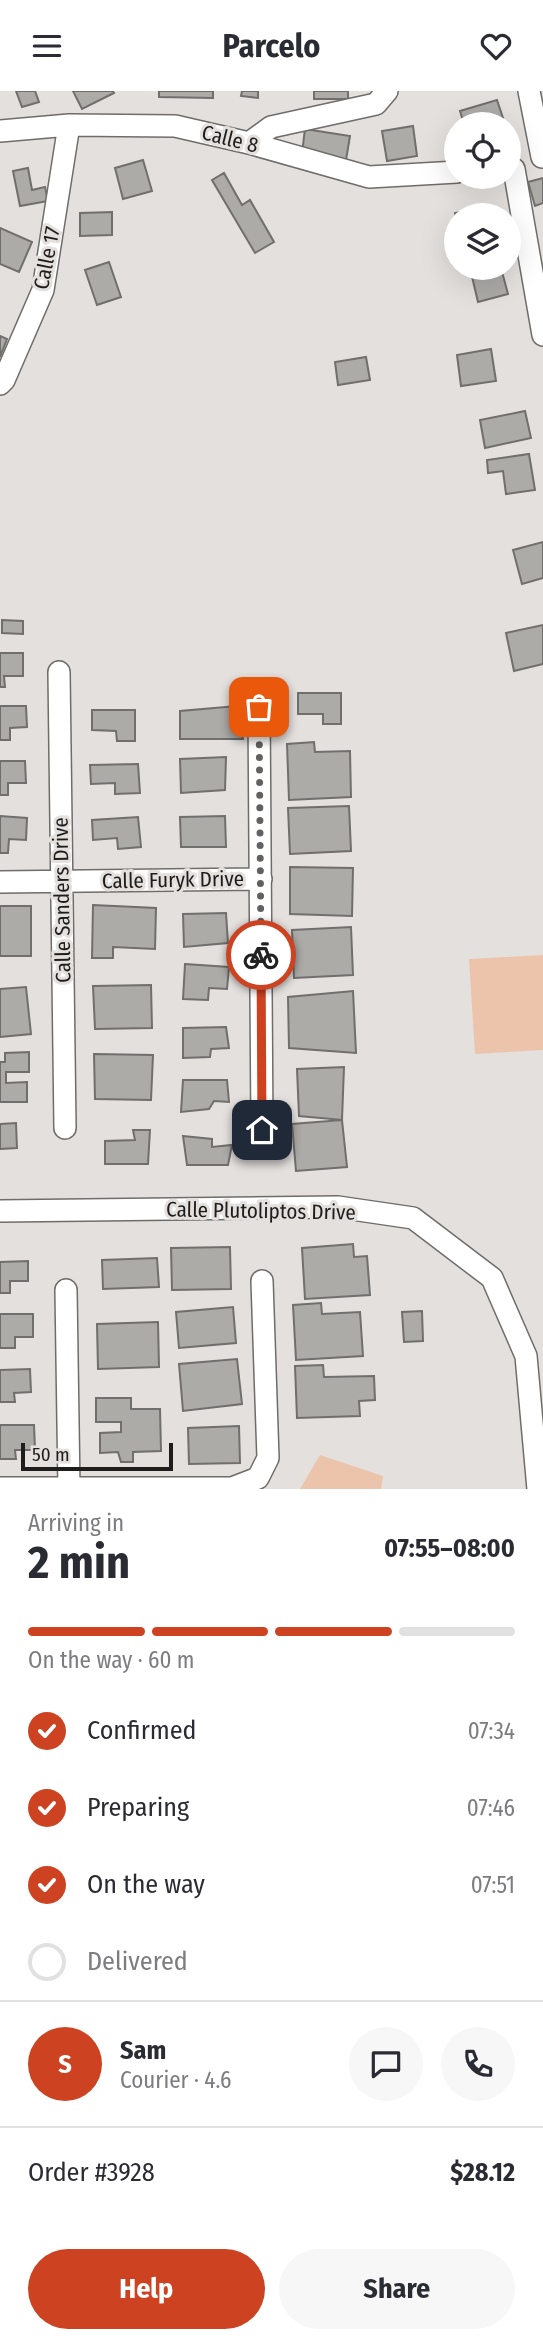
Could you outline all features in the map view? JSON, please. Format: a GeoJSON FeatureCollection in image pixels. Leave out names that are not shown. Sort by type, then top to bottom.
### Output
{"type":"FeatureCollection","features":[{"type":"Feature","properties":{"kind":"street"},"geometry":{"type":"LineString","coordinates":[[250,143],[271,127],[376,104],[387,91]]}},
{"type":"Feature","properties":{"kind":"street"},"geometry":{"type":"LineString","coordinates":[[521,166],[543,157],[529,91]]}},
{"type":"Feature","properties":{"kind":"street","name":"Calle 8"},"geometry":{"type":"LineString","coordinates":[[0,131],[69,125],[175,126],[250,143],[369,177],[444,173]]}},
{"type":"Feature","properties":{"kind":"street","name":"Calle 17"},"geometry":{"type":"LineString","coordinates":[[0,384],[43,290],[69,125]]}},
{"type":"Feature","properties":{"kind":"street"},"geometry":{"type":"LineString","coordinates":[[516,189],[543,335]]}},
{"type":"Feature","properties":{"kind":"street","name":"Calle Sanders Drive"},"geometry":{"type":"LineString","coordinates":[[59,672],[65,1128]]}},
{"type":"Feature","properties":{"kind":"street"},"geometry":{"type":"LineString","coordinates":[[259,707],[262,1130]]}},
{"type":"Feature","properties":{"kind":"street","name":"Calle Furyk Drive"},"geometry":{"type":"LineString","coordinates":[[0,882],[261,879]]}},
{"type":"Feature","properties":{"kind":"street","name":"Calle Plutoliptos Drive"},"geometry":{"type":"LineString","coordinates":[[0,1211],[338,1207],[413,1218],[492,1278],[526,1356],[538,1489]]}},
{"type":"Feature","properties":{"kind":"street"},"geometry":{"type":"LineString","coordinates":[[0,1488],[232,1488],[258,1478],[268,1458],[262,1281]]}},
{"type":"Feature","properties":{"kind":"street"},"geometry":{"type":"LineString","coordinates":[[66,1290],[69,1489]]}},
{"type":"Feature","properties":{"kind":"shaded area"},"geometry":{"type":"Polygon","coordinates":[[[543,955],[543,1050],[475,1054],[469,959],[543,955]]]}},
{"type":"Feature","properties":{"kind":"shaded area"},"geometry":{"type":"Polygon","coordinates":[[[320,1455],[383,1476],[381,1489],[300,1489],[320,1455]]]}},
{"type":"Feature","properties":{"kind":"building"},"geometry":{"type":"Polygon","coordinates":[[[16,91],[35,91],[39,102],[22,107],[16,91]]]}},
{"type":"Feature","properties":{"kind":"building"},"geometry":{"type":"Polygon","coordinates":[[[73,91],[113,91],[114,93],[82,109],[73,91]]]}},
{"type":"Feature","properties":{"kind":"building"},"geometry":{"type":"Polygon","coordinates":[[[159,91],[213,91],[213,98],[159,97],[159,91]]]}},
{"type":"Feature","properties":{"kind":"building"},"geometry":{"type":"Polygon","coordinates":[[[242,91],[258,91],[258,98],[241,96],[242,91]]]}},
{"type":"Feature","properties":{"kind":"building"},"geometry":{"type":"Polygon","coordinates":[[[314,91],[348,91],[348,99],[314,99],[314,91]]]}},
{"type":"Feature","properties":{"kind":"building"},"geometry":{"type":"Polygon","coordinates":[[[497,100],[501,112],[460,112],[497,100]]]}},
{"type":"Feature","properties":{"kind":"building"},"geometry":{"type":"Polygon","coordinates":[[[413,126],[417,156],[387,161],[382,131],[413,126]]]}},
{"type":"Feature","properties":{"kind":"building"},"geometry":{"type":"Polygon","coordinates":[[[305,129],[350,136],[346,160],[302,153],[305,129]]]}},
{"type":"Feature","properties":{"kind":"building"},"geometry":{"type":"Polygon","coordinates":[[[143,160],[152,191],[123,199],[115,168],[143,160]]]}},
{"type":"Feature","properties":{"kind":"building"},"geometry":{"type":"Polygon","coordinates":[[[28,168],[32,190],[45,187],[48,201],[20,206],[13,171],[28,168]]]}},
{"type":"Feature","properties":{"kind":"building"},"geometry":{"type":"Polygon","coordinates":[[[224,173],[242,205],[250,200],[274,242],[255,253],[212,180],[224,173]]]}},
{"type":"Feature","properties":{"kind":"building"},"geometry":{"type":"Polygon","coordinates":[[[543,178],[543,203],[535,206],[528,182],[543,178]]]}},
{"type":"Feature","properties":{"kind":"building"},"geometry":{"type":"Polygon","coordinates":[[[112,212],[112,235],[80,236],[80,213],[112,212]]]}},
{"type":"Feature","properties":{"kind":"building"},"geometry":{"type":"Polygon","coordinates":[[[0,228],[32,242],[19,272],[0,264],[0,228]]]}},
{"type":"Feature","properties":{"kind":"building"},"geometry":{"type":"Polygon","coordinates":[[[109,262],[121,297],[97,305],[85,270],[109,262]]]}},
{"type":"Feature","properties":{"kind":"building"},"geometry":{"type":"Polygon","coordinates":[[[473,280],[504,280],[508,294],[478,302],[473,280]]]}},
{"type":"Feature","properties":{"kind":"building"},"geometry":{"type":"Polygon","coordinates":[[[0,336],[7,339],[0,357],[0,336]]]}},
{"type":"Feature","properties":{"kind":"building"},"geometry":{"type":"Polygon","coordinates":[[[491,349],[496,381],[461,386],[457,355],[491,349]]]}},
{"type":"Feature","properties":{"kind":"building"},"geometry":{"type":"Polygon","coordinates":[[[366,357],[370,380],[338,385],[335,362],[366,357]]]}},
{"type":"Feature","properties":{"kind":"building"},"geometry":{"type":"Polygon","coordinates":[[[525,411],[531,438],[485,448],[480,420],[525,411]]]}},
{"type":"Feature","properties":{"kind":"building"},"geometry":{"type":"Polygon","coordinates":[[[529,454],[535,490],[506,494],[503,471],[488,473],[487,460],[529,454]]]}},
{"type":"Feature","properties":{"kind":"building"},"geometry":{"type":"Polygon","coordinates":[[[543,542],[543,578],[522,584],[513,550],[543,542]]]}},
{"type":"Feature","properties":{"kind":"building"},"geometry":{"type":"Polygon","coordinates":[[[2,620],[23,621],[23,634],[2,633],[2,620]]]}},
{"type":"Feature","properties":{"kind":"building"},"geometry":{"type":"Polygon","coordinates":[[[543,625],[543,664],[514,671],[506,633],[543,625]]]}},
{"type":"Feature","properties":{"kind":"building"},"geometry":{"type":"Polygon","coordinates":[[[0,653],[23,653],[23,676],[4,676],[5,687],[0,687],[0,653]]]}},
{"type":"Feature","properties":{"kind":"building"},"geometry":{"type":"Polygon","coordinates":[[[298,693],[341,693],[341,724],[323,724],[323,714],[298,714],[298,693]]]}},
{"type":"Feature","properties":{"kind":"building"},"geometry":{"type":"Polygon","coordinates":[[[0,706],[26,706],[27,727],[10,728],[10,740],[0,740],[0,706]]]}},
{"type":"Feature","properties":{"kind":"building"},"geometry":{"type":"Polygon","coordinates":[[[237,706],[243,739],[180,739],[180,711],[237,706]]]}},
{"type":"Feature","properties":{"kind":"building"},"geometry":{"type":"Polygon","coordinates":[[[92,710],[135,710],[135,741],[117,741],[116,731],[92,730],[92,710]]]}},
{"type":"Feature","properties":{"kind":"building"},"geometry":{"type":"Polygon","coordinates":[[[314,742],[315,752],[350,751],[351,797],[289,800],[287,744],[314,742]]]}},
{"type":"Feature","properties":{"kind":"building"},"geometry":{"type":"Polygon","coordinates":[[[226,757],[225,790],[181,793],[180,759],[226,757]]]}},
{"type":"Feature","properties":{"kind":"building"},"geometry":{"type":"Polygon","coordinates":[[[0,761],[25,761],[26,783],[8,783],[8,795],[0,795],[0,761]]]}},
{"type":"Feature","properties":{"kind":"building"},"geometry":{"type":"Polygon","coordinates":[[[138,764],[140,793],[115,794],[115,783],[91,784],[90,765],[138,764]]]}},
{"type":"Feature","properties":{"kind":"building"},"geometry":{"type":"Polygon","coordinates":[[[349,806],[351,851],[290,854],[288,808],[349,806]]]}},
{"type":"Feature","properties":{"kind":"building"},"geometry":{"type":"Polygon","coordinates":[[[0,816],[27,818],[26,840],[9,839],[8,853],[0,853],[0,816]]]}},
{"type":"Feature","properties":{"kind":"building"},"geometry":{"type":"Polygon","coordinates":[[[225,816],[226,847],[181,847],[180,817],[225,816]]]}},
{"type":"Feature","properties":{"kind":"building"},"geometry":{"type":"Polygon","coordinates":[[[138,817],[141,847],[118,849],[117,838],[93,840],[92,820],[138,817]]]}},
{"type":"Feature","properties":{"kind":"building"},"geometry":{"type":"Polygon","coordinates":[[[290,867],[353,868],[352,916],[290,914],[290,867]]]}},
{"type":"Feature","properties":{"kind":"building"},"geometry":{"type":"Polygon","coordinates":[[[93,905],[156,908],[155,949],[113,947],[113,958],[92,958],[93,905]]]}},
{"type":"Feature","properties":{"kind":"building"},"geometry":{"type":"Polygon","coordinates":[[[0,906],[31,906],[31,956],[0,956],[0,906]]]}},
{"type":"Feature","properties":{"kind":"building"},"geometry":{"type":"Polygon","coordinates":[[[226,913],[228,943],[184,947],[183,914],[226,913]]]}},
{"type":"Feature","properties":{"kind":"building"},"geometry":{"type":"Polygon","coordinates":[[[351,927],[353,975],[294,978],[292,930],[351,927]]]}},
{"type":"Feature","properties":{"kind":"building"},"geometry":{"type":"Polygon","coordinates":[[[185,964],[229,967],[227,989],[209,988],[208,1000],[183,999],[185,964]]]}},
{"type":"Feature","properties":{"kind":"building"},"geometry":{"type":"Polygon","coordinates":[[[151,985],[152,1028],[95,1029],[93,986],[151,985]]]}},
{"type":"Feature","properties":{"kind":"building"},"geometry":{"type":"Polygon","coordinates":[[[26,987],[31,1034],[0,1037],[0,989],[26,987]]]}},
{"type":"Feature","properties":{"kind":"building"},"geometry":{"type":"Polygon","coordinates":[[[353,991],[356,1053],[289,1048],[288,997],[353,991]]]}},
{"type":"Feature","properties":{"kind":"building"},"geometry":{"type":"Polygon","coordinates":[[[226,1027],[229,1048],[211,1049],[210,1057],[183,1058],[183,1028],[226,1027]]]}},
{"type":"Feature","properties":{"kind":"building"},"geometry":{"type":"Polygon","coordinates":[[[29,1052],[29,1072],[6,1072],[6,1083],[27,1082],[27,1102],[0,1102],[0,1062],[5,1062],[5,1053],[29,1052]]]}},
{"type":"Feature","properties":{"kind":"building"},"geometry":{"type":"Polygon","coordinates":[[[94,1054],[153,1055],[151,1100],[95,1099],[94,1054]]]}},
{"type":"Feature","properties":{"kind":"building"},"geometry":{"type":"Polygon","coordinates":[[[344,1067],[342,1120],[299,1116],[297,1069],[344,1067]]]}},
{"type":"Feature","properties":{"kind":"building"},"geometry":{"type":"Polygon","coordinates":[[[183,1080],[227,1080],[229,1102],[214,1101],[209,1109],[181,1112],[183,1080]]]}},
{"type":"Feature","properties":{"kind":"building"},"geometry":{"type":"Polygon","coordinates":[[[342,1120],[347,1167],[296,1171],[292,1124],[342,1120]]]}},
{"type":"Feature","properties":{"kind":"building"},"geometry":{"type":"Polygon","coordinates":[[[16,1123],[17,1148],[0,1149],[0,1124],[16,1123]]]}},
{"type":"Feature","properties":{"kind":"building"},"geometry":{"type":"Polygon","coordinates":[[[133,1130],[150,1130],[148,1164],[105,1164],[105,1141],[135,1140],[133,1130]]]}},
{"type":"Feature","properties":{"kind":"building"},"geometry":{"type":"Polygon","coordinates":[[[183,1136],[212,1139],[212,1147],[232,1145],[228,1165],[187,1165],[183,1136]]]}},
{"type":"Feature","properties":{"kind":"building"},"geometry":{"type":"Polygon","coordinates":[[[353,1244],[354,1257],[367,1256],[370,1295],[305,1299],[302,1248],[353,1244]]]}},
{"type":"Feature","properties":{"kind":"building"},"geometry":{"type":"Polygon","coordinates":[[[230,1247],[231,1289],[172,1290],[171,1248],[230,1247]]]}},
{"type":"Feature","properties":{"kind":"building"},"geometry":{"type":"Polygon","coordinates":[[[157,1258],[159,1287],[103,1289],[102,1260],[157,1258]]]}},
{"type":"Feature","properties":{"kind":"building"},"geometry":{"type":"Polygon","coordinates":[[[28,1261],[28,1281],[10,1281],[10,1293],[0,1293],[0,1262],[28,1261]]]}},
{"type":"Feature","properties":{"kind":"building"},"geometry":{"type":"Polygon","coordinates":[[[321,1303],[322,1314],[360,1312],[363,1356],[296,1360],[293,1305],[321,1303]]]}},
{"type":"Feature","properties":{"kind":"building"},"geometry":{"type":"Polygon","coordinates":[[[233,1307],[236,1343],[179,1348],[176,1312],[233,1307]]]}},
{"type":"Feature","properties":{"kind":"building"},"geometry":{"type":"Polygon","coordinates":[[[422,1311],[423,1341],[404,1342],[402,1312],[422,1311]]]}},
{"type":"Feature","properties":{"kind":"building"},"geometry":{"type":"Polygon","coordinates":[[[0,1314],[33,1314],[33,1337],[15,1337],[15,1348],[0,1348],[0,1314]]]}},
{"type":"Feature","properties":{"kind":"building"},"geometry":{"type":"Polygon","coordinates":[[[158,1322],[159,1367],[98,1369],[97,1324],[158,1322]]]}},
{"type":"Feature","properties":{"kind":"building"},"geometry":{"type":"Polygon","coordinates":[[[237,1359],[242,1404],[183,1411],[179,1364],[237,1359]]]}},
{"type":"Feature","properties":{"kind":"building"},"geometry":{"type":"Polygon","coordinates":[[[323,1365],[324,1377],[374,1376],[375,1400],[359,1401],[360,1416],[297,1418],[295,1366],[323,1365]]]}},
{"type":"Feature","properties":{"kind":"building"},"geometry":{"type":"Polygon","coordinates":[[[30,1369],[31,1392],[14,1393],[15,1402],[0,1402],[0,1370],[30,1369]]]}},
{"type":"Feature","properties":{"kind":"building"},"geometry":{"type":"Polygon","coordinates":[[[96,1398],[131,1398],[131,1409],[160,1409],[161,1451],[133,1452],[133,1462],[121,1462],[118,1452],[100,1453],[100,1433],[121,1432],[121,1422],[96,1422],[96,1398]]]}},
{"type":"Feature","properties":{"kind":"building"},"geometry":{"type":"Polygon","coordinates":[[[0,1425],[34,1425],[35,1450],[15,1450],[16,1459],[0,1459],[0,1425]]]}},
{"type":"Feature","properties":{"kind":"building"},"geometry":{"type":"Polygon","coordinates":[[[239,1426],[240,1463],[189,1464],[188,1428],[239,1426]]]}},
{"type":"Feature","properties":{"kind":"way so far"},"geometry":{"type":"LineString","coordinates":[[259,707],[261,955]]}},
{"type":"Feature","properties":{"kind":"route"},"geometry":{"type":"LineString","coordinates":[[261,955],[262,1130]]}}]}
